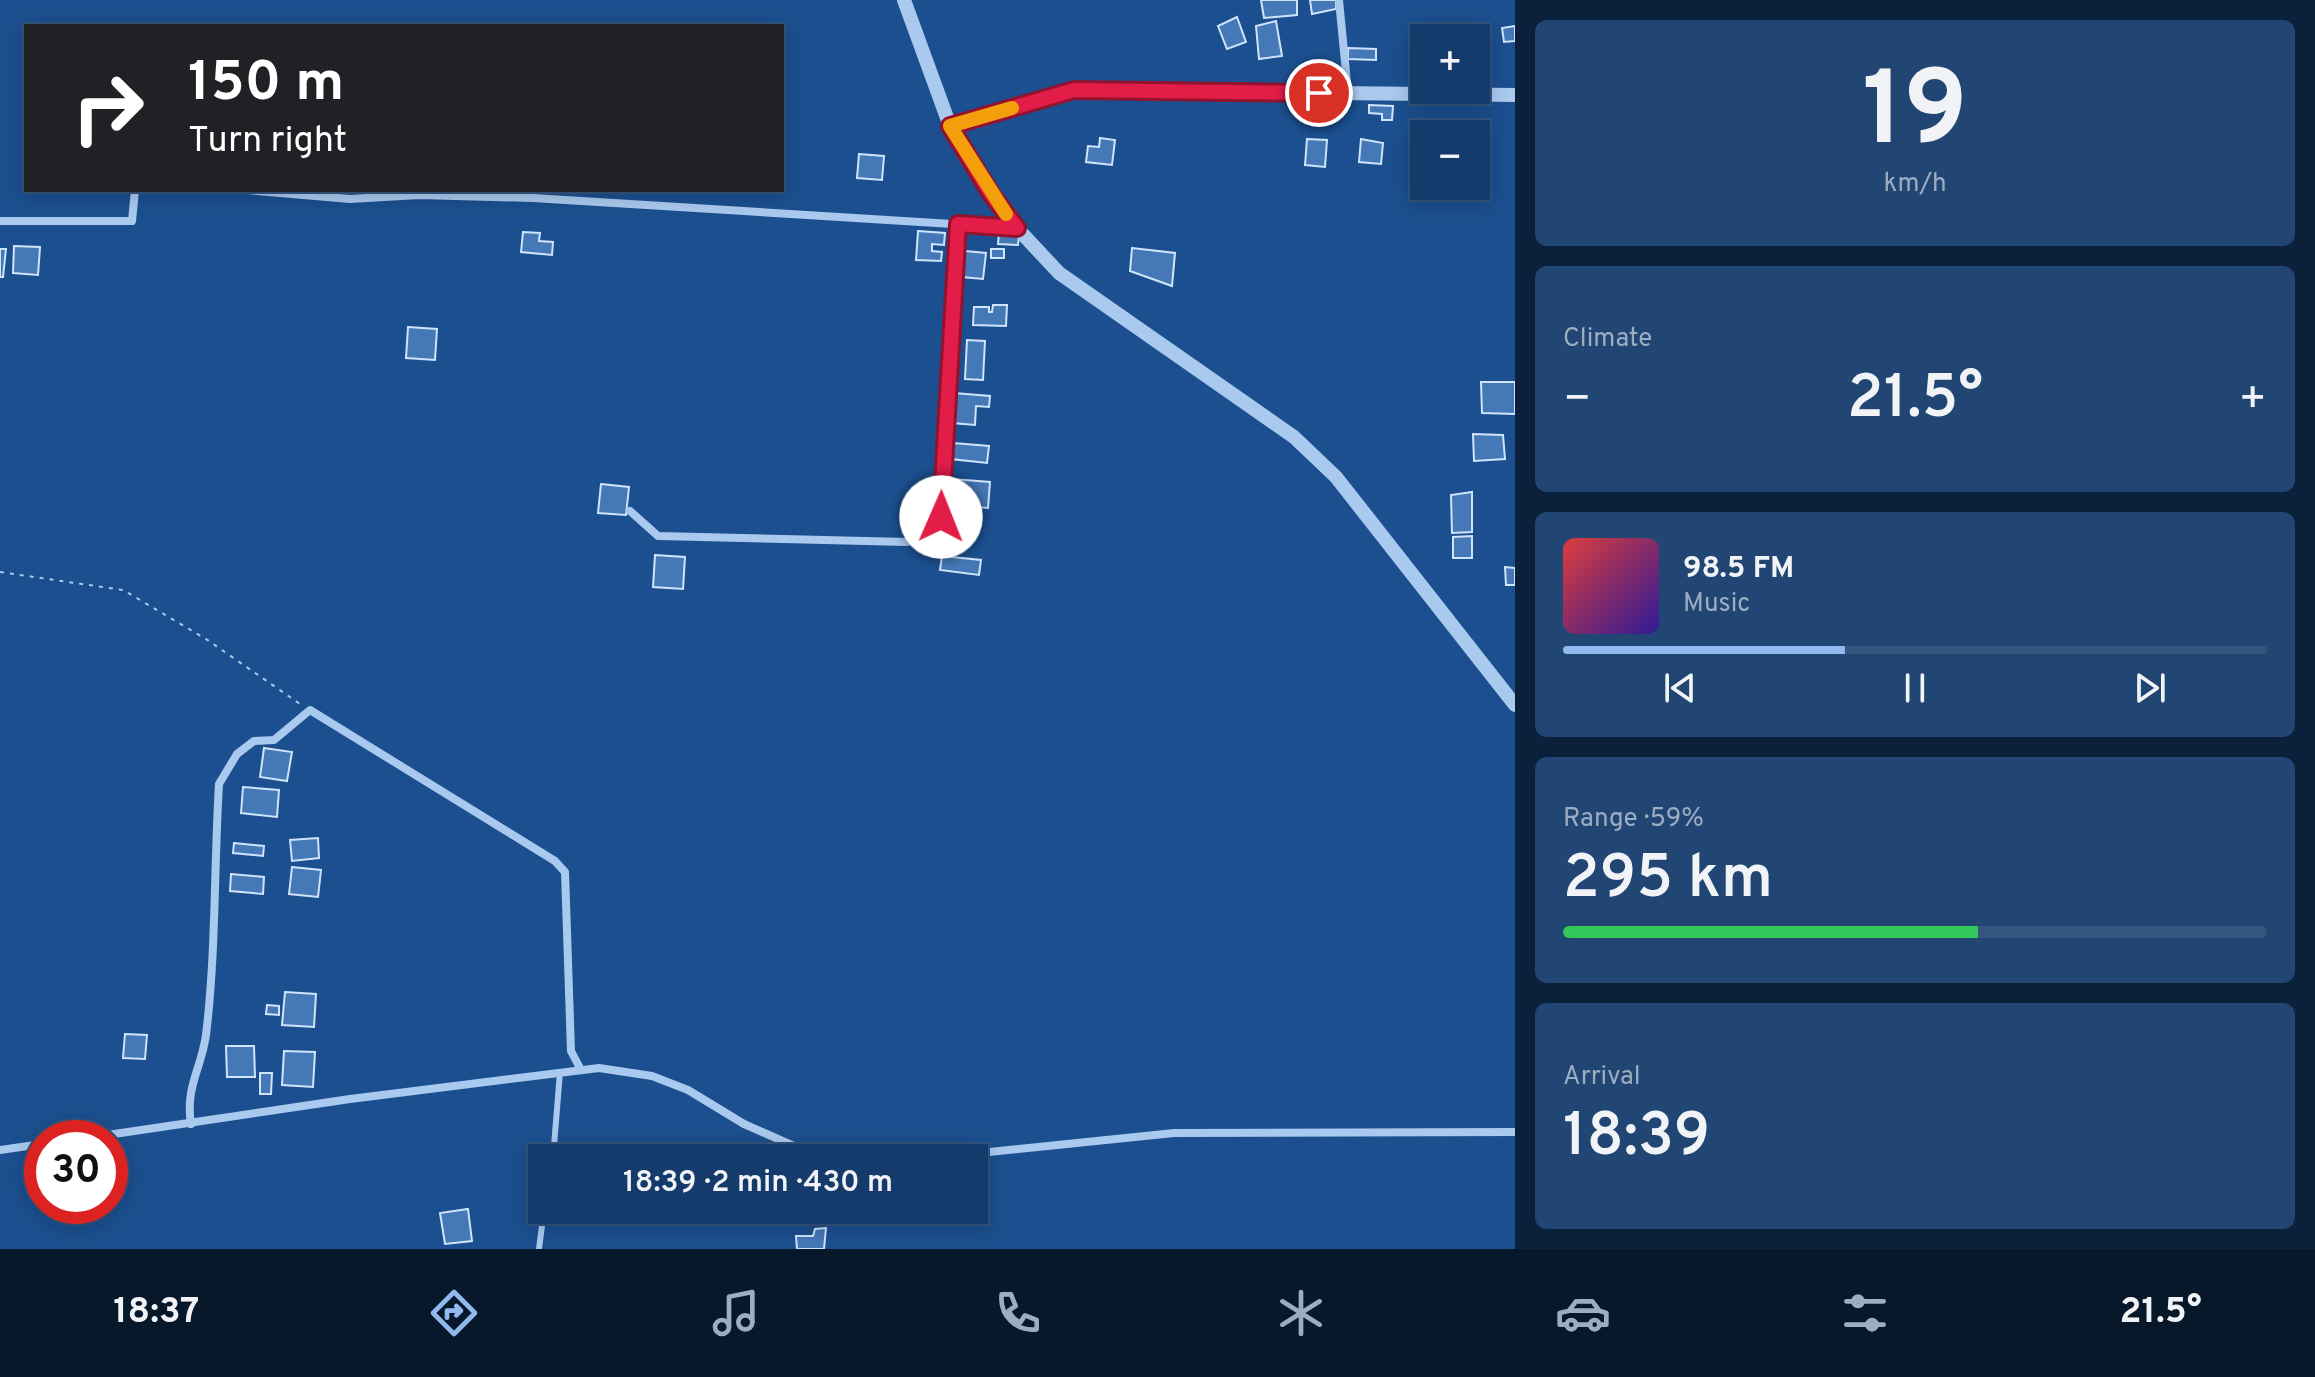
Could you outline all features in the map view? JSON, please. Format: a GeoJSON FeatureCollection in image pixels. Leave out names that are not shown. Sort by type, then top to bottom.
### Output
{"type":"FeatureCollection","features":[{"type":"Feature","properties":{"kind":"street"},"geometry":{"type":"LineString","coordinates":[[904,0],[950,126],[991,194],[1017,228],[1059,273],[1305,447],[1336,477],[1515,705]]}},
{"type":"Feature","properties":{"kind":"street"},"geometry":{"type":"LineString","coordinates":[[1339,0],[1348,93]]}},
{"type":"Feature","properties":{"kind":"street"},"geometry":{"type":"LineString","coordinates":[[950,126],[1074,90],[1515,95]]}},
{"type":"Feature","properties":{"kind":"street"},"geometry":{"type":"LineString","coordinates":[[0,221],[132,221],[135,192]]}},
{"type":"Feature","properties":{"kind":"street"},"geometry":{"type":"LineString","coordinates":[[270,192],[350,199],[419,195],[533,198],[1017,228]]}},
{"type":"Feature","properties":{"kind":"street"},"geometry":{"type":"LineString","coordinates":[[630,511],[658,536],[907,542],[929,531],[941,517],[958,224]]}},
{"type":"Feature","properties":{"kind":"street"},"geometry":{"type":"LineString","coordinates":[[191,1124],[188,1104],[190,1084],[205,1037],[219,784],[237,754],[254,741],[274,740],[310,710],[555,861],[565,872],[571,1051],[581,1070]]}},
{"type":"Feature","properties":{"kind":"street"},"geometry":{"type":"LineString","coordinates":[[128,1132],[350,1099],[599,1068],[652,1076],[688,1090],[744,1124],[803,1150],[832,1157],[951,1156],[1174,1133],[1515,1132]]}},
{"type":"Feature","properties":{"kind":"street"},"geometry":{"type":"LineString","coordinates":[[0,1150],[24,1147]]}},
{"type":"Feature","properties":{"kind":"lane"},"geometry":{"type":"LineString","coordinates":[[554,1144],[560,1072]]}},
{"type":"Feature","properties":{"kind":"lane"},"geometry":{"type":"LineString","coordinates":[[539,1249],[542,1224]]}},
{"type":"Feature","properties":{"kind":"path"},"geometry":{"type":"LineString","coordinates":[[0,572],[123,590],[206,639],[310,710]]}},
{"type":"Feature","properties":{"kind":"building"},"geometry":{"type":"Polygon","coordinates":[[[1261,0],[1297,0],[1297,15],[1264,18],[1261,0]]]}},
{"type":"Feature","properties":{"kind":"building"},"geometry":{"type":"Polygon","coordinates":[[[1310,0],[1336,0],[1336,9],[1312,14],[1310,0]]]}},
{"type":"Feature","properties":{"kind":"building"},"geometry":{"type":"Polygon","coordinates":[[[1237,17],[1246,42],[1227,49],[1218,26],[1237,17]]]}},
{"type":"Feature","properties":{"kind":"building"},"geometry":{"type":"Polygon","coordinates":[[[1276,21],[1282,56],[1259,59],[1256,26],[1276,21]]]}},
{"type":"Feature","properties":{"kind":"building"},"geometry":{"type":"Polygon","coordinates":[[[1515,26],[1515,41],[1504,42],[1502,28],[1515,26]]]}},
{"type":"Feature","properties":{"kind":"building"},"geometry":{"type":"Polygon","coordinates":[[[1348,48],[1376,49],[1376,60],[1348,59],[1348,48]]]}},
{"type":"Feature","properties":{"kind":"building"},"geometry":{"type":"Polygon","coordinates":[[[1369,105],[1393,106],[1392,120],[1382,120],[1382,114],[1369,113],[1369,105]]]}},
{"type":"Feature","properties":{"kind":"building"},"geometry":{"type":"Polygon","coordinates":[[[1100,138],[1115,140],[1112,165],[1086,162],[1088,146],[1099,147],[1100,138]]]}},
{"type":"Feature","properties":{"kind":"building"},"geometry":{"type":"Polygon","coordinates":[[[1307,139],[1327,140],[1325,167],[1305,165],[1307,139]]]}},
{"type":"Feature","properties":{"kind":"building"},"geometry":{"type":"Polygon","coordinates":[[[1361,139],[1383,143],[1381,164],[1359,162],[1361,139]]]}},
{"type":"Feature","properties":{"kind":"building"},"geometry":{"type":"Polygon","coordinates":[[[859,154],[884,156],[882,180],[857,178],[859,154]]]}},
{"type":"Feature","properties":{"kind":"building"},"geometry":{"type":"Polygon","coordinates":[[[918,231],[945,233],[944,245],[932,244],[932,251],[942,252],[941,261],[916,260],[918,231]]]}},
{"type":"Feature","properties":{"kind":"building"},"geometry":{"type":"Polygon","coordinates":[[[523,232],[540,233],[539,241],[553,242],[552,255],[521,252],[523,232]]]}},
{"type":"Feature","properties":{"kind":"building"},"geometry":{"type":"Polygon","coordinates":[[[999,232],[1019,234],[1018,245],[998,244],[999,232]]]}},
{"type":"Feature","properties":{"kind":"building"},"geometry":{"type":"Polygon","coordinates":[[[14,246],[40,247],[38,275],[13,273],[14,246]]]}},
{"type":"Feature","properties":{"kind":"building"},"geometry":{"type":"Polygon","coordinates":[[[1132,248],[1175,253],[1172,286],[1130,271],[1132,248]]]}},
{"type":"Feature","properties":{"kind":"building"},"geometry":{"type":"Polygon","coordinates":[[[0,249],[6,249],[3,277],[0,277],[0,249]]]}},
{"type":"Feature","properties":{"kind":"building"},"geometry":{"type":"Polygon","coordinates":[[[991,249],[1004,249],[1004,258],[991,258],[991,249]]]}},
{"type":"Feature","properties":{"kind":"building"},"geometry":{"type":"Polygon","coordinates":[[[965,251],[986,253],[983,279],[962,277],[965,251]]]}},
{"type":"Feature","properties":{"kind":"building"},"geometry":{"type":"Polygon","coordinates":[[[993,305],[1007,305],[1006,326],[973,325],[974,307],[989,307],[989,312],[992,312],[993,305]]]}},
{"type":"Feature","properties":{"kind":"building"},"geometry":{"type":"Polygon","coordinates":[[[408,327],[437,329],[435,360],[406,358],[408,327]]]}},
{"type":"Feature","properties":{"kind":"building"},"geometry":{"type":"Polygon","coordinates":[[[967,340],[985,341],[983,380],[965,379],[967,340]]]}},
{"type":"Feature","properties":{"kind":"building"},"geometry":{"type":"Polygon","coordinates":[[[1481,382],[1515,382],[1515,414],[1482,413],[1481,382]]]}},
{"type":"Feature","properties":{"kind":"building"},"geometry":{"type":"Polygon","coordinates":[[[954,393],[990,396],[989,407],[976,406],[975,425],[952,423],[954,393]]]}},
{"type":"Feature","properties":{"kind":"building"},"geometry":{"type":"Polygon","coordinates":[[[1473,434],[1503,435],[1505,459],[1474,461],[1473,434]]]}},
{"type":"Feature","properties":{"kind":"building"},"geometry":{"type":"Polygon","coordinates":[[[953,443],[989,446],[987,463],[951,459],[953,443]]]}},
{"type":"Feature","properties":{"kind":"building"},"geometry":{"type":"Polygon","coordinates":[[[952,479],[990,482],[988,508],[950,505],[952,479]]]}},
{"type":"Feature","properties":{"kind":"building"},"geometry":{"type":"Polygon","coordinates":[[[601,484],[629,487],[626,515],[598,513],[601,484]]]}},
{"type":"Feature","properties":{"kind":"building"},"geometry":{"type":"Polygon","coordinates":[[[1472,492],[1472,532],[1452,533],[1451,495],[1472,492]]]}},
{"type":"Feature","properties":{"kind":"building"},"geometry":{"type":"Polygon","coordinates":[[[1472,536],[1472,558],[1453,558],[1453,537],[1472,536]]]}},
{"type":"Feature","properties":{"kind":"building"},"geometry":{"type":"Polygon","coordinates":[[[655,555],[685,557],[683,589],[653,587],[655,555]]]}},
{"type":"Feature","properties":{"kind":"building"},"geometry":{"type":"Polygon","coordinates":[[[942,556],[981,560],[979,575],[940,570],[942,556]]]}},
{"type":"Feature","properties":{"kind":"building"},"geometry":{"type":"Polygon","coordinates":[[[1505,567],[1515,568],[1515,585],[1506,585],[1505,567]]]}},
{"type":"Feature","properties":{"kind":"building"},"geometry":{"type":"Polygon","coordinates":[[[264,748],[292,752],[287,781],[260,777],[264,748]]]}},
{"type":"Feature","properties":{"kind":"building"},"geometry":{"type":"Polygon","coordinates":[[[243,787],[279,790],[277,817],[241,813],[243,787]]]}},
{"type":"Feature","properties":{"kind":"building"},"geometry":{"type":"Polygon","coordinates":[[[318,838],[319,858],[292,861],[290,840],[318,838]]]}},
{"type":"Feature","properties":{"kind":"building"},"geometry":{"type":"Polygon","coordinates":[[[234,843],[264,846],[263,856],[233,853],[234,843]]]}},
{"type":"Feature","properties":{"kind":"building"},"geometry":{"type":"Polygon","coordinates":[[[292,867],[321,870],[318,897],[289,894],[292,867]]]}},
{"type":"Feature","properties":{"kind":"building"},"geometry":{"type":"Polygon","coordinates":[[[231,874],[264,877],[263,894],[230,891],[231,874]]]}},
{"type":"Feature","properties":{"kind":"building"},"geometry":{"type":"Polygon","coordinates":[[[285,992],[316,994],[314,1027],[282,1025],[285,992]]]}},
{"type":"Feature","properties":{"kind":"building"},"geometry":{"type":"Polygon","coordinates":[[[267,1005],[279,1006],[279,1015],[266,1014],[267,1005]]]}},
{"type":"Feature","properties":{"kind":"building"},"geometry":{"type":"Polygon","coordinates":[[[125,1034],[147,1035],[145,1059],[123,1058],[125,1034]]]}},
{"type":"Feature","properties":{"kind":"building"},"geometry":{"type":"Polygon","coordinates":[[[226,1046],[254,1046],[255,1077],[227,1077],[226,1046]]]}},
{"type":"Feature","properties":{"kind":"building"},"geometry":{"type":"Polygon","coordinates":[[[284,1051],[315,1052],[313,1087],[282,1085],[284,1051]]]}},
{"type":"Feature","properties":{"kind":"building"},"geometry":{"type":"Polygon","coordinates":[[[260,1073],[272,1073],[271,1094],[260,1094],[260,1073]]]}},
{"type":"Feature","properties":{"kind":"building"},"geometry":{"type":"Polygon","coordinates":[[[468,1209],[472,1241],[445,1244],[440,1213],[468,1209]]]}},
{"type":"Feature","properties":{"kind":"building"},"geometry":{"type":"Polygon","coordinates":[[[826,1228],[824,1249],[797,1249],[796,1236],[813,1236],[815,1229],[826,1228]]]}},
{"type":"Feature","properties":{"kind":"slow traffic"},"geometry":{"type":"LineString","coordinates":[[1006,214],[950,126],[1012,108]]}},
{"type":"Feature","properties":{"kind":"route"},"geometry":{"type":"LineString","coordinates":[[941,517],[958,224],[1017,228],[991,194],[950,126],[1074,90],[1202,94],[1319,93]]}}]}
